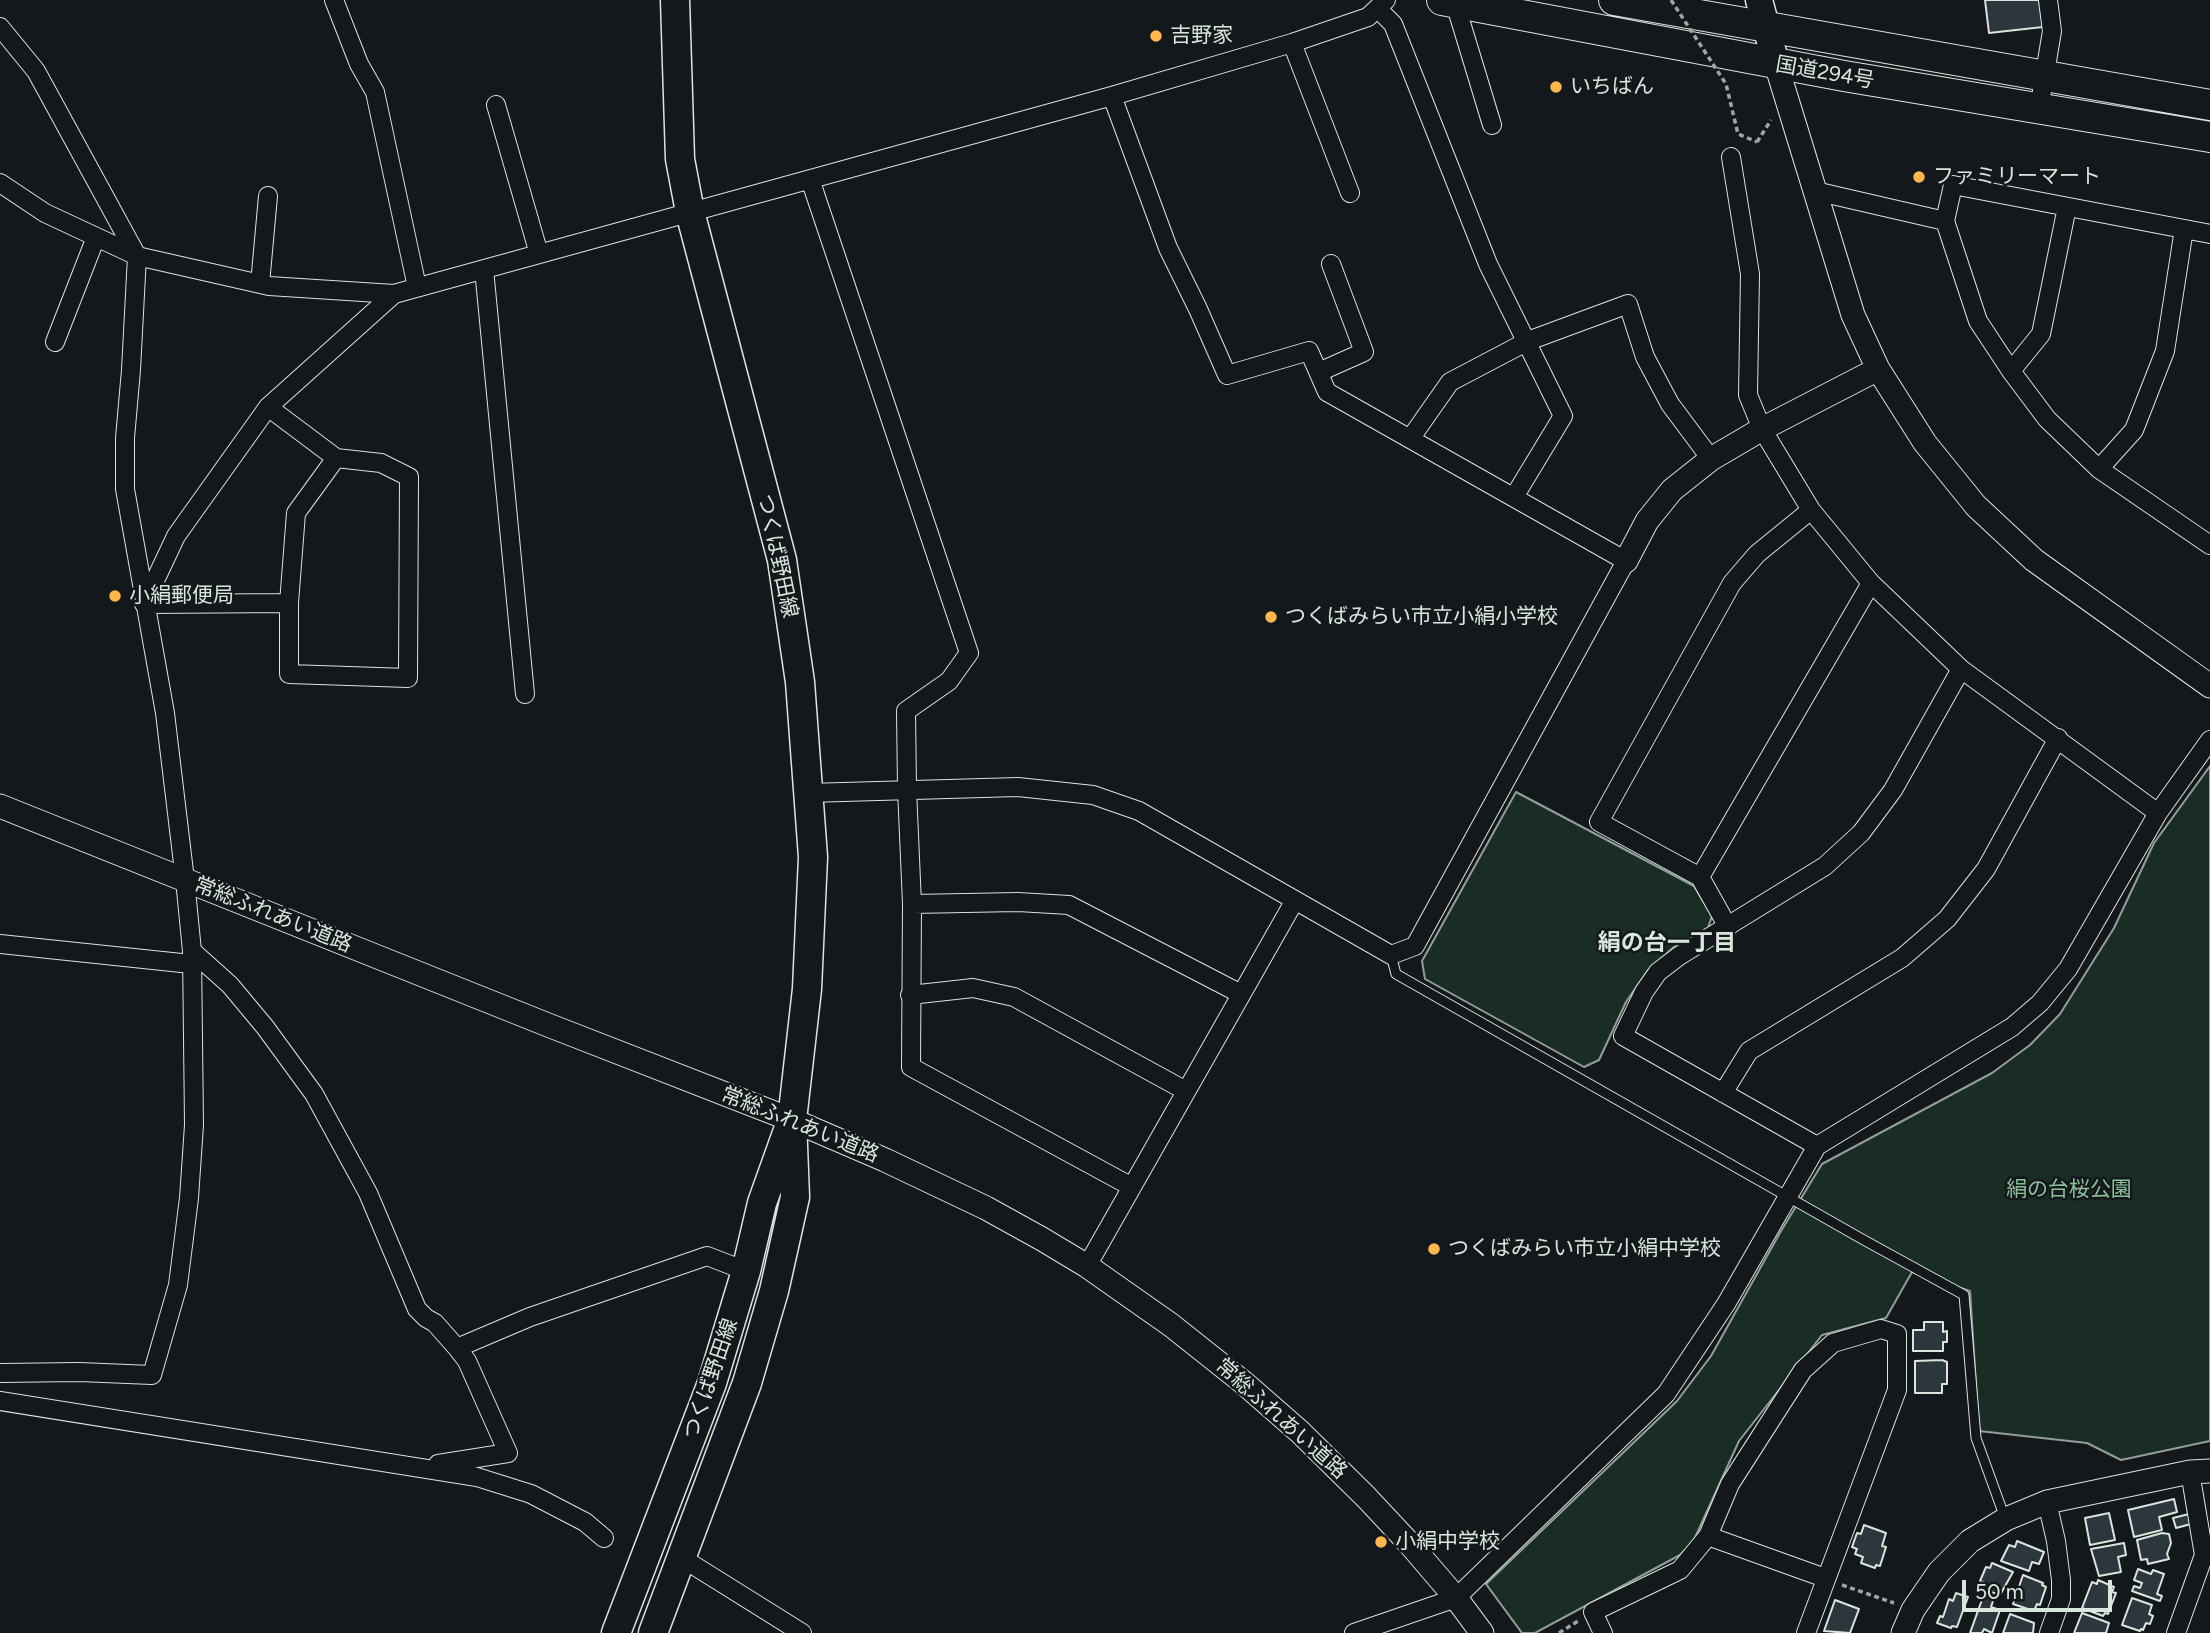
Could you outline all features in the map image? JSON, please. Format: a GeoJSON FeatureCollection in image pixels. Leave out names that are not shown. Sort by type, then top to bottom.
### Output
{"type":"FeatureCollection","features":[{"type":"Feature","properties":{"kind":"highway","name":"国道294号"},"geometry":{"type":"LineString","coordinates":[[1614,0],[1763,13],[2044,75],[2210,105]]}},
{"type":"Feature","properties":{"kind":"highway","name":"国道294号"},"geometry":{"type":"LineString","coordinates":[[1448,1],[1776,64],[2210,137]]}},
{"type":"Feature","properties":{"kind":"main road","name":"つくば野田線"},"geometry":{"type":"LineString","coordinates":[[653,1633],[747,1382],[774,1291],[795,1197],[792,1120],[807,989],[813,857],[800,682],[782,561],[690,212],[680,159],[675,0]]}},
{"type":"Feature","properties":{"kind":"main road"},"geometry":{"type":"LineString","coordinates":[[1763,13],[1776,64]]}},
{"type":"Feature","properties":{"kind":"main road","name":"つくば野田線"},"geometry":{"type":"LineString","coordinates":[[616,1633],[712,1383],[746,1271],[767,1185],[792,1120]]}},
{"type":"Feature","properties":{"kind":"street"},"geometry":{"type":"LineString","coordinates":[[334,0],[359,64],[375,92],[416,287]]}},
{"type":"Feature","properties":{"kind":"street"},"geometry":{"type":"LineString","coordinates":[[2039,109],[2052,31],[2048,0]]}},
{"type":"Feature","properties":{"kind":"street"},"geometry":{"type":"LineString","coordinates":[[1448,1],[1492,125]]}},
{"type":"Feature","properties":{"kind":"street"},"geometry":{"type":"LineString","coordinates":[[0,183],[45,214],[136,256],[260,284],[394,294],[1112,96],[1344,26],[1368,17],[1382,4],[1393,24],[1488,264],[1563,416],[1514,497]]}},
{"type":"Feature","properties":{"kind":"street"},"geometry":{"type":"LineString","coordinates":[[0,27],[36,71],[136,256],[125,438],[125,489],[165,713],[185,880],[192,957],[194,1125],[189,1198],[178,1285],[152,1375],[0,1373]]}},
{"type":"Feature","properties":{"kind":"street"},"geometry":{"type":"LineString","coordinates":[[1292,43],[1350,193]]}},
{"type":"Feature","properties":{"kind":"street"},"geometry":{"type":"LineString","coordinates":[[1776,64],[1853,315],[1878,369],[1925,443],[1976,506],[2034,559],[2210,687]]}},
{"type":"Feature","properties":{"kind":"street"},"geometry":{"type":"LineString","coordinates":[[1112,96],[1168,248],[1227,375],[1309,351],[1327,392],[1626,561]]}},
{"type":"Feature","properties":{"kind":"street"},"geometry":{"type":"LineString","coordinates":[[496,105],[539,254]]}},
{"type":"Feature","properties":{"kind":"street"},"geometry":{"type":"LineString","coordinates":[[1731,157],[1751,274],[1748,395],[1762,429],[1811,510],[1871,583],[1961,669],[2158,813]]}},
{"type":"Feature","properties":{"kind":"street"},"geometry":{"type":"LineString","coordinates":[[810,179],[969,653],[949,681],[906,711],[912,904],[911,1067],[1132,1187]]}},
{"type":"Feature","properties":{"kind":"street"},"geometry":{"type":"LineString","coordinates":[[2208,538],[2099,469],[2048,419],[2011,371],[1978,321],[1945,220],[1953,185],[2210,234]]}},
{"type":"Feature","properties":{"kind":"street"},"geometry":{"type":"LineString","coordinates":[[1815,191],[1945,220]]}},
{"type":"Feature","properties":{"kind":"street"},"geometry":{"type":"LineString","coordinates":[[260,284],[268,197]]}},
{"type":"Feature","properties":{"kind":"street"},"geometry":{"type":"LineString","coordinates":[[2011,371],[2042,334],[2067,207]]}},
{"type":"Feature","properties":{"kind":"street"},"geometry":{"type":"LineString","coordinates":[[2099,469],[2134,430],[2165,351],[2184,229]]}},
{"type":"Feature","properties":{"kind":"street"},"geometry":{"type":"LineString","coordinates":[[55,342],[96,237]]}},
{"type":"Feature","properties":{"kind":"street"},"geometry":{"type":"LineString","coordinates":[[1319,372],[1364,352],[1331,264]]}},
{"type":"Feature","properties":{"kind":"street"},"geometry":{"type":"LineString","coordinates":[[484,269],[526,694]]}},
{"type":"Feature","properties":{"kind":"street"},"geometry":{"type":"LineString","coordinates":[[144,604],[176,536],[268,407],[394,294]]}},
{"type":"Feature","properties":{"kind":"street"},"geometry":{"type":"LineString","coordinates":[[1410,439],[1450,382],[1528,341],[1628,304],[1645,357],[1670,404],[1711,459]]}},
{"type":"Feature","properties":{"kind":"street"},"geometry":{"type":"LineString","coordinates":[[808,793],[1018,787],[1093,796],[1139,811],[1391,955],[1415,946],[1647,521],[1672,490],[1711,459],[1762,429],[1878,369]]}},
{"type":"Feature","properties":{"kind":"street"},"geometry":{"type":"LineString","coordinates":[[268,407],[336,458],[381,463],[409,477],[408,678],[289,674],[289,603],[296,513],[336,458]]}},
{"type":"Feature","properties":{"kind":"street"},"geometry":{"type":"LineString","coordinates":[[1728,928],[1700,877],[1599,822],[1732,583],[1756,554],[1811,510]]}},
{"type":"Feature","properties":{"kind":"street"},"geometry":{"type":"LineString","coordinates":[[1700,877],[1871,583]]}},
{"type":"Feature","properties":{"kind":"street"},"geometry":{"type":"LineString","coordinates":[[144,604],[289,603]]}},
{"type":"Feature","properties":{"kind":"street"},"geometry":{"type":"LineString","coordinates":[[1817,1146],[1623,1036],[1644,992],[1658,972],[1679,956],[1825,866],[1861,833],[1893,790],[1961,669]]}},
{"type":"Feature","properties":{"kind":"street"},"geometry":{"type":"LineString","coordinates":[[1723,1093],[1749,1051],[1902,958],[1947,919],[1986,869],[2058,738]]}},
{"type":"Feature","properties":{"kind":"street"},"geometry":{"type":"LineString","coordinates":[[1354,1633],[1455,1598],[1666,1394],[1792,1199],[1817,1146],[2012,1027],[2040,1003],[2068,969],[2158,813],[2210,740]]}},
{"type":"Feature","properties":{"kind":"street","name":"常総ふれあい道路"},"geometry":{"type":"LineString","coordinates":[[0,806],[792,1120],[986,1208],[1087,1266],[1171,1325],[1244,1383],[1300,1432],[1366,1497],[1455,1598],[1482,1633]]}},
{"type":"Feature","properties":{"kind":"street"},"geometry":{"type":"LineString","coordinates":[[1087,1266],[1295,900]]}},
{"type":"Feature","properties":{"kind":"street"},"geometry":{"type":"LineString","coordinates":[[912,904],[1018,902],[1069,905],[1241,995]]}},
{"type":"Feature","properties":{"kind":"street"},"geometry":{"type":"LineString","coordinates":[[0,944],[192,957],[230,985],[265,1027],[314,1094],[368,1193],[417,1309],[435,1323],[467,1360],[508,1453],[424,1467]]}},
{"type":"Feature","properties":{"kind":"street"},"geometry":{"type":"LineString","coordinates":[[910,995],[973,988],[1014,997],[1186,1091]]}},
{"type":"Feature","properties":{"kind":"street"},"geometry":{"type":"LineString","coordinates":[[457,1348],[530,1317],[707,1256],[746,1271]]}},
{"type":"Feature","properties":{"kind":"street"},"geometry":{"type":"LineString","coordinates":[[1603,1633],[1593,1612],[1680,1570],[1708,1536],[1730,1484],[1804,1370],[1833,1343],[1881,1329],[1897,1334],[1897,1390],[1806,1633]]}},
{"type":"Feature","properties":{"kind":"street"},"geometry":{"type":"LineString","coordinates":[[0,1401],[477,1476],[531,1494],[585,1521],[604,1538]]}},
{"type":"Feature","properties":{"kind":"street"},"geometry":{"type":"LineString","coordinates":[[1903,1633],[1913,1610],[1939,1572],[1969,1541],[2006,1518],[2047,1502],[2200,1472],[2204,1555],[2176,1633]]}},
{"type":"Feature","properties":{"kind":"street"},"geometry":{"type":"LineString","coordinates":[[2047,1502],[2061,1580],[2061,1599],[2049,1633]]}},
{"type":"Feature","properties":{"kind":"street"},"geometry":{"type":"LineString","coordinates":[[1708,1536],[1825,1578]]}},
{"type":"Feature","properties":{"kind":"street"},"geometry":{"type":"LineString","coordinates":[[677,1571],[802,1633]]}},
{"type":"Feature","properties":{"kind":"lane"},"geometry":{"type":"LineString","coordinates":[[1391,955],[1396,974],[1964,1295],[1976,1438],[2006,1518]]}},
{"type":"Feature","properties":{"kind":"path"},"geometry":{"type":"LineString","coordinates":[[1671,0],[1726,83],[1738,134],[1757,142],[1773,116]]}},
{"type":"Feature","properties":{"kind":"path"},"geometry":{"type":"LineString","coordinates":[[1825,1578],[1913,1610]]}},
{"type":"Feature","properties":{"kind":"green space","name":"絹の台桜公園"},"geometry":{"type":"Polygon","coordinates":[[[2210,766],[2210,1441],[2121,1460],[2087,1443],[1979,1431],[1970,1291],[1912,1272],[1886,1318],[1822,1335],[1739,1441],[1693,1542],[1680,1555],[1535,1633],[1522,1633],[1486,1584],[1677,1401],[1711,1356],[1822,1164],[1992,1073],[2030,1045],[2060,1014],[2114,928],[2154,843],[2210,766]]]}},
{"type":"Feature","properties":{"kind":"green space"},"geometry":{"type":"Polygon","coordinates":[[[1516,792],[1694,886],[1712,916],[1708,928],[1674,947],[1648,970],[1626,1002],[1599,1060],[1584,1067],[1425,979],[1422,961],[1516,792]]]}},
{"type":"Feature","properties":{"kind":"building"},"geometry":{"type":"Polygon","coordinates":[[[1985,0],[2039,0],[2043,27],[1989,33],[1985,0]]]}},
{"type":"Feature","properties":{"kind":"building"},"geometry":{"type":"Polygon","coordinates":[[[1924,1322],[1943,1322],[1943,1332],[1947,1331],[1947,1342],[1943,1342],[1943,1351],[1913,1351],[1913,1330],[1924,1330],[1924,1322]]]}},
{"type":"Feature","properties":{"kind":"building"},"geometry":{"type":"Polygon","coordinates":[[[1915,1361],[1947,1362],[1947,1384],[1942,1384],[1942,1393],[1915,1393],[1915,1361]]]}},
{"type":"Feature","properties":{"kind":"building"},"geometry":{"type":"Polygon","coordinates":[[[2174,1499],[2177,1512],[2159,1517],[2162,1530],[2134,1537],[2128,1510],[2174,1499]]]}},
{"type":"Feature","properties":{"kind":"building"},"geometry":{"type":"Polygon","coordinates":[[[2109,1513],[2115,1540],[2090,1545],[2085,1518],[2109,1513]]]}},
{"type":"Feature","properties":{"kind":"building"},"geometry":{"type":"Polygon","coordinates":[[[2189,1514],[2191,1524],[2176,1528],[2173,1518],[2189,1514]]]}},
{"type":"Feature","properties":{"kind":"building"},"geometry":{"type":"Polygon","coordinates":[[[1864,1525],[1886,1533],[1882,1546],[1886,1547],[1880,1566],[1876,1565],[1875,1568],[1861,1563],[1863,1557],[1855,1554],[1857,1549],[1852,1547],[1857,1533],[1861,1534],[1864,1525]]]}},
{"type":"Feature","properties":{"kind":"building"},"geometry":{"type":"Polygon","coordinates":[[[2162,1533],[2169,1534],[2169,1559],[2148,1564],[2147,1559],[2141,1560],[2137,1540],[2162,1533]]]}},
{"type":"Feature","properties":{"kind":"building"},"geometry":{"type":"Polygon","coordinates":[[[2017,1541],[2044,1552],[2039,1564],[2032,1562],[2029,1571],[2001,1561],[2009,1545],[2015,1547],[2017,1541]]]}},
{"type":"Feature","properties":{"kind":"building"},"geometry":{"type":"Polygon","coordinates":[[[2124,1543],[2126,1555],[2118,1557],[2121,1572],[2099,1576],[2091,1549],[2124,1543]]]}},
{"type":"Feature","properties":{"kind":"building"},"geometry":{"type":"Polygon","coordinates":[[[1992,1563],[2013,1572],[2000,1595],[1982,1589],[1985,1583],[1980,1581],[1986,1567],[1990,1568],[1992,1563]]]}},
{"type":"Feature","properties":{"kind":"building"},"geometry":{"type":"Polygon","coordinates":[[[2138,1569],[2151,1574],[2153,1570],[2164,1574],[2157,1594],[2162,1596],[2160,1601],[2132,1591],[2134,1586],[2140,1588],[2142,1583],[2134,1580],[2138,1569]]]}},
{"type":"Feature","properties":{"kind":"building"},"geometry":{"type":"Polygon","coordinates":[[[2023,1575],[2043,1583],[2046,1587],[2040,1605],[2037,1604],[2034,1611],[2013,1604],[2023,1575]]]}},
{"type":"Feature","properties":{"kind":"building"},"geometry":{"type":"Polygon","coordinates":[[[2098,1580],[2114,1587],[2112,1592],[2116,1593],[2108,1614],[2103,1616],[2082,1608],[2092,1582],[2097,1584],[2098,1580]]]}},
{"type":"Feature","properties":{"kind":"building"},"geometry":{"type":"Polygon","coordinates":[[[1956,1593],[1968,1597],[1957,1627],[1951,1628],[1937,1623],[1940,1616],[1943,1617],[1949,1599],[1953,1601],[1956,1593]]]}},
{"type":"Feature","properties":{"kind":"building"},"geometry":{"type":"Polygon","coordinates":[[[1984,1594],[1994,1598],[1991,1607],[2000,1610],[1992,1633],[1984,1629],[1982,1633],[1970,1633],[1984,1594]]]}},
{"type":"Feature","properties":{"kind":"building"},"geometry":{"type":"Polygon","coordinates":[[[2132,1598],[2152,1605],[2149,1614],[2153,1616],[2150,1624],[2146,1623],[2140,1631],[2122,1625],[2132,1598]]]}},
{"type":"Feature","properties":{"kind":"building"},"geometry":{"type":"Polygon","coordinates":[[[1835,1600],[1859,1609],[1850,1633],[1824,1631],[1835,1600]]]}},
{"type":"Feature","properties":{"kind":"building"},"geometry":{"type":"Polygon","coordinates":[[[2082,1613],[2109,1623],[2106,1633],[2074,1633],[2082,1613]]]}},
{"type":"Feature","properties":{"kind":"building"},"geometry":{"type":"Polygon","coordinates":[[[2010,1614],[2034,1623],[2033,1633],[2003,1633],[2010,1614]]]}},
{"type":"Feature","properties":{"kind":"place","name":"吉野家"},"geometry":{"type":"Point","coordinates":[1156,36]}},
{"type":"Feature","properties":{"kind":"place","name":"いちばん"},"geometry":{"type":"Point","coordinates":[1556,87]}},
{"type":"Feature","properties":{"kind":"place","name":"ファミリーマート"},"geometry":{"type":"Point","coordinates":[1919,177]}},
{"type":"Feature","properties":{"kind":"place","name":"小絹郵便局"},"geometry":{"type":"Point","coordinates":[115,596]}},
{"type":"Feature","properties":{"kind":"place","name":"つくばみらい市立小絹小学校"},"geometry":{"type":"Point","coordinates":[1271,617]}},
{"type":"Feature","properties":{"kind":"place","name":"つくばみらい市立小絹中学校"},"geometry":{"type":"Point","coordinates":[1434,1249]}},
{"type":"Feature","properties":{"kind":"place","name":"小絹中学校"},"geometry":{"type":"Point","coordinates":[1381,1542]}},
{"type":"Feature","properties":{"kind":"district","name":"絹の台一丁目"},"geometry":{"type":"Point","coordinates":[1667,943]}}]}
